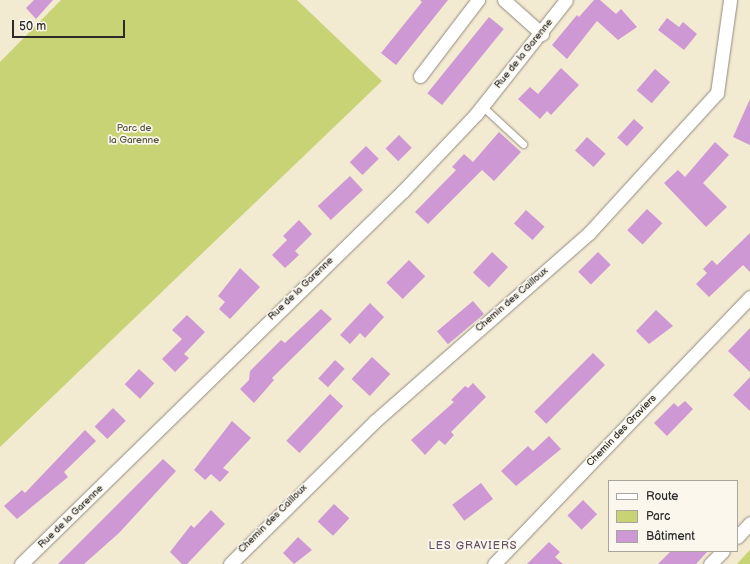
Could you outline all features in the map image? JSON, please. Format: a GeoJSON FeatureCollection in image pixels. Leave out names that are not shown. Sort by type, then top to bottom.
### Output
{"type":"FeatureCollection","features":[{"type":"Feature","properties":{"kind":"street"},"geometry":{"type":"LineString","coordinates":[[420,76],[478,0]]}},
{"type":"Feature","properties":{"kind":"street"},"geometry":{"type":"LineString","coordinates":[[504,0],[542,34]]}},
{"type":"Feature","properties":{"kind":"street","name":"Rue de la Garenne"},"geometry":{"type":"LineString","coordinates":[[21,564],[403,191],[482,106],[542,34],[566,0]]}},
{"type":"Feature","properties":{"kind":"street","name":"Chemin des Cailloux"},"geometry":{"type":"LineString","coordinates":[[230,564],[375,421],[589,233],[717,93],[730,0]]}},
{"type":"Feature","properties":{"kind":"street","name":"Chemin des Graviers"},"geometry":{"type":"LineString","coordinates":[[494,564],[750,297]]}},
{"type":"Feature","properties":{"kind":"street"},"geometry":{"type":"LineString","coordinates":[[738,536],[750,523]]}},
{"type":"Feature","properties":{"kind":"street"},"geometry":{"type":"LineString","coordinates":[[710,564],[722,552]]}},
{"type":"Feature","properties":{"kind":"lane"},"geometry":{"type":"LineString","coordinates":[[482,106],[524,144]]}},
{"type":"Feature","properties":{"kind":"green space","name":"Parc de la Garenne"},"geometry":{"type":"Polygon","coordinates":[[[61,0],[297,0],[382,81],[0,447],[0,62],[61,0]]]}},
{"type":"Feature","properties":{"kind":"green space"},"geometry":{"type":"Polygon","coordinates":[[[750,550],[750,564],[737,564],[747,553],[750,550]]]}},
{"type":"Feature","properties":{"kind":"building"},"geometry":{"type":"Polygon","coordinates":[[[34,0],[53,0],[36,19],[26,8],[34,0]]]}},
{"type":"Feature","properties":{"kind":"building"},"geometry":{"type":"Polygon","coordinates":[[[420,0],[448,0],[396,65],[381,53],[422,2],[420,0]]]}},
{"type":"Feature","properties":{"kind":"building"},"geometry":{"type":"Polygon","coordinates":[[[594,0],[600,0],[616,14],[621,9],[637,27],[618,40],[597,21],[567,59],[552,45],[577,15],[579,17],[594,0]]]}},
{"type":"Feature","properties":{"kind":"building"},"geometry":{"type":"Polygon","coordinates":[[[489,17],[504,29],[442,105],[427,93],[489,17]]]}},
{"type":"Feature","properties":{"kind":"building"},"geometry":{"type":"Polygon","coordinates":[[[667,18],[679,27],[683,22],[697,34],[684,50],[658,30],[667,18]]]}},
{"type":"Feature","properties":{"kind":"building"},"geometry":{"type":"Polygon","coordinates":[[[561,68],[579,85],[551,115],[547,111],[540,119],[518,99],[530,87],[538,94],[561,68]]]}},
{"type":"Feature","properties":{"kind":"building"},"geometry":{"type":"Polygon","coordinates":[[[655,69],[670,82],[652,103],[637,90],[655,69]]]}},
{"type":"Feature","properties":{"kind":"building"},"geometry":{"type":"Polygon","coordinates":[[[750,99],[750,145],[733,137],[750,99]]]}},
{"type":"Feature","properties":{"kind":"building"},"geometry":{"type":"Polygon","coordinates":[[[634,119],[644,128],[627,146],[617,138],[634,119]]]}},
{"type":"Feature","properties":{"kind":"building"},"geometry":{"type":"Polygon","coordinates":[[[499,132],[521,152],[494,181],[482,170],[428,224],[415,212],[456,170],[452,167],[464,154],[473,162],[499,132]]]}},
{"type":"Feature","properties":{"kind":"building"},"geometry":{"type":"Polygon","coordinates":[[[399,135],[412,148],[398,161],[386,148],[399,135]]]}},
{"type":"Feature","properties":{"kind":"building"},"geometry":{"type":"Polygon","coordinates":[[[587,137],[606,154],[594,167],[575,150],[587,137]]]}},
{"type":"Feature","properties":{"kind":"building"},"geometry":{"type":"Polygon","coordinates":[[[715,142],[729,155],[703,183],[727,207],[706,227],[664,183],[678,170],[685,177],[715,142]]]}},
{"type":"Feature","properties":{"kind":"building"},"geometry":{"type":"Polygon","coordinates":[[[366,146],[379,159],[362,175],[350,162],[366,146]]]}},
{"type":"Feature","properties":{"kind":"building"},"geometry":{"type":"Polygon","coordinates":[[[350,176],[363,190],[331,220],[318,206],[350,176]]]}},
{"type":"Feature","properties":{"kind":"building"},"geometry":{"type":"Polygon","coordinates":[[[647,209],[662,223],[643,245],[627,230],[647,209]]]}},
{"type":"Feature","properties":{"kind":"building"},"geometry":{"type":"Polygon","coordinates":[[[526,210],[545,227],[533,240],[514,223],[526,210]]]}},
{"type":"Feature","properties":{"kind":"building"},"geometry":{"type":"Polygon","coordinates":[[[299,220],[312,234],[295,251],[299,255],[285,268],[272,255],[287,240],[283,236],[299,220]]]}},
{"type":"Feature","properties":{"kind":"building"},"geometry":{"type":"Polygon","coordinates":[[[750,233],[750,272],[743,265],[709,297],[696,284],[707,273],[703,269],[712,260],[717,265],[750,233]]]}},
{"type":"Feature","properties":{"kind":"building"},"geometry":{"type":"Polygon","coordinates":[[[492,252],[508,267],[489,287],[473,272],[492,252]]]}},
{"type":"Feature","properties":{"kind":"building"},"geometry":{"type":"Polygon","coordinates":[[[598,252],[611,265],[591,285],[578,272],[598,252]]]}},
{"type":"Feature","properties":{"kind":"building"},"geometry":{"type":"Polygon","coordinates":[[[409,260],[425,276],[403,299],[386,283],[409,260]]]}},
{"type":"Feature","properties":{"kind":"building"},"geometry":{"type":"Polygon","coordinates":[[[240,268],[260,287],[230,319],[219,309],[225,302],[218,296],[240,268]]]}},
{"type":"Feature","properties":{"kind":"building"},"geometry":{"type":"Polygon","coordinates":[[[473,301],[484,314],[448,344],[437,331],[473,301]]]}},
{"type":"Feature","properties":{"kind":"building"},"geometry":{"type":"Polygon","coordinates":[[[370,303],[384,317],[365,338],[360,333],[350,344],[340,335],[370,303]]]}},
{"type":"Feature","properties":{"kind":"building"},"geometry":{"type":"Polygon","coordinates":[[[321,309],[332,319],[272,378],[274,380],[254,403],[240,389],[249,380],[250,371],[281,340],[285,343],[321,309]]]}},
{"type":"Feature","properties":{"kind":"building"},"geometry":{"type":"Polygon","coordinates":[[[656,310],[673,326],[649,344],[636,331],[656,310]]]}},
{"type":"Feature","properties":{"kind":"building"},"geometry":{"type":"Polygon","coordinates":[[[187,315],[205,332],[184,354],[189,358],[175,372],[162,359],[182,339],[172,330],[187,315]]]}},
{"type":"Feature","properties":{"kind":"building"},"geometry":{"type":"Polygon","coordinates":[[[750,328],[750,372],[728,351],[750,328]]]}},
{"type":"Feature","properties":{"kind":"building"},"geometry":{"type":"Polygon","coordinates":[[[593,353],[605,365],[546,424],[534,412],[593,353]]]}},
{"type":"Feature","properties":{"kind":"building"},"geometry":{"type":"Polygon","coordinates":[[[372,357],[390,374],[370,396],[352,379],[372,357]]]}},
{"type":"Feature","properties":{"kind":"building"},"geometry":{"type":"Polygon","coordinates":[[[335,360],[345,369],[328,387],[318,379],[335,360]]]}},
{"type":"Feature","properties":{"kind":"building"},"geometry":{"type":"Polygon","coordinates":[[[139,369],[154,383],[140,399],[125,384],[139,369]]]}},
{"type":"Feature","properties":{"kind":"building"},"geometry":{"type":"Polygon","coordinates":[[[750,377],[750,411],[733,395],[750,377]]]}},
{"type":"Feature","properties":{"kind":"building"},"geometry":{"type":"Polygon","coordinates":[[[473,383],[486,397],[451,432],[454,435],[445,445],[439,440],[425,455],[411,440],[454,402],[451,400],[465,386],[468,388],[473,383]]]}},
{"type":"Feature","properties":{"kind":"building"},"geometry":{"type":"Polygon","coordinates":[[[330,394],[343,406],[300,453],[286,441],[330,394]]]}},
{"type":"Feature","properties":{"kind":"building"},"geometry":{"type":"Polygon","coordinates":[[[685,401],[693,409],[667,436],[654,423],[674,403],[678,407],[685,401]]]}},
{"type":"Feature","properties":{"kind":"building"},"geometry":{"type":"Polygon","coordinates":[[[113,408],[126,421],[107,439],[95,426],[113,408]]]}},
{"type":"Feature","properties":{"kind":"building"},"geometry":{"type":"Polygon","coordinates":[[[232,421],[251,438],[223,468],[229,472],[220,482],[211,474],[205,480],[194,470],[232,421]]]}},
{"type":"Feature","properties":{"kind":"building"},"geometry":{"type":"Polygon","coordinates":[[[85,430],[96,441],[64,472],[68,477],[17,519],[4,506],[22,490],[25,493],[85,430]]]}},
{"type":"Feature","properties":{"kind":"building"},"geometry":{"type":"Polygon","coordinates":[[[549,436],[561,449],[516,486],[501,471],[528,446],[533,451],[549,436]]]}},
{"type":"Feature","properties":{"kind":"building"},"geometry":{"type":"Polygon","coordinates":[[[163,459],[176,471],[119,533],[84,564],[58,564],[163,459]]]}},
{"type":"Feature","properties":{"kind":"building"},"geometry":{"type":"Polygon","coordinates":[[[481,483],[493,499],[464,521],[452,505],[481,483]]]}},
{"type":"Feature","properties":{"kind":"building"},"geometry":{"type":"Polygon","coordinates":[[[583,500],[597,514],[582,530],[567,516],[583,500]]]}},
{"type":"Feature","properties":{"kind":"building"},"geometry":{"type":"Polygon","coordinates":[[[334,504],[349,518],[333,536],[318,522],[334,504]]]}},
{"type":"Feature","properties":{"kind":"building"},"geometry":{"type":"Polygon","coordinates":[[[211,510],[225,524],[187,564],[182,564],[170,552],[191,525],[194,528],[211,510]]]}},
{"type":"Feature","properties":{"kind":"building"},"geometry":{"type":"Polygon","coordinates":[[[298,537],[312,550],[294,564],[283,553],[298,537]]]}},
{"type":"Feature","properties":{"kind":"building"},"geometry":{"type":"Polygon","coordinates":[[[549,542],[560,552],[555,557],[563,564],[527,564],[549,542]]]}},
{"type":"Feature","properties":{"kind":"building"},"geometry":{"type":"Polygon","coordinates":[[[670,552],[707,552],[696,564],[658,564],[670,552]]]}},
{"type":"Feature","properties":{"kind":"district","name":"LES GRAVIERS"},"geometry":{"type":"Point","coordinates":[473,546]}}]}
